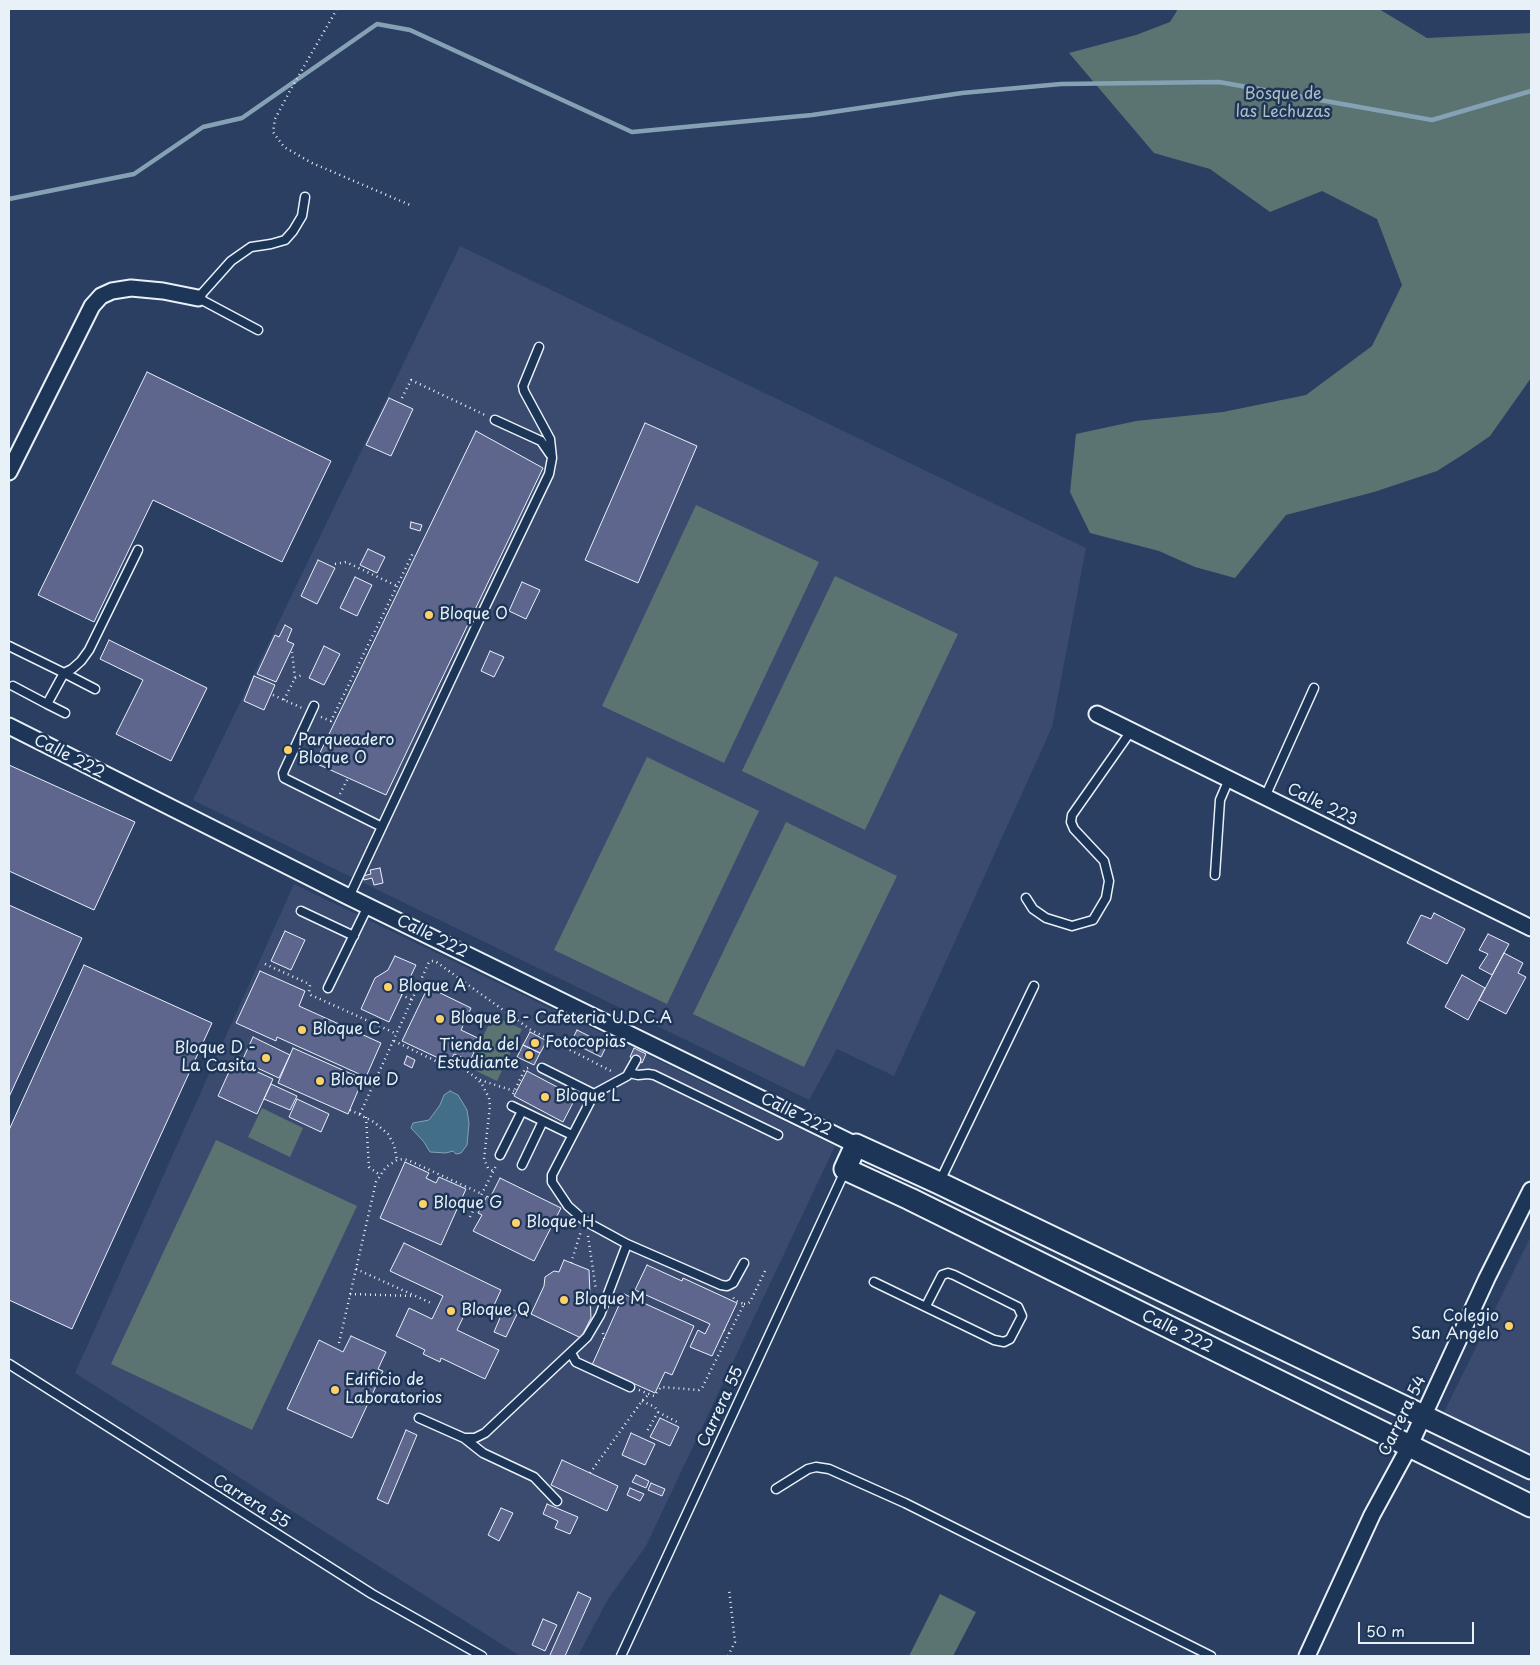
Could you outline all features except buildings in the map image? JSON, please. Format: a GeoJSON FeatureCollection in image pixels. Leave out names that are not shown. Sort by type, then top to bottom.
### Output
{"type":"FeatureCollection","features":[{"type":"Feature","properties":{"kind":"street"},"geometry":{"type":"LineString","coordinates":[[9,472],[92,306],[101,296],[112,291],[131,288],[163,290],[198,298]]}},
{"type":"Feature","properties":{"kind":"street","name":"Calle 223"},"geometry":{"type":"LineString","coordinates":[[1097,714],[1531,928]]}},
{"type":"Feature","properties":{"kind":"street","name":"Calle 222"},"geometry":{"type":"LineString","coordinates":[[9,726],[368,906],[643,1047],[939,1183],[1531,1468]]}},
{"type":"Feature","properties":{"kind":"street"},"geometry":{"type":"LineString","coordinates":[[845,1169],[856,1145]]}},
{"type":"Feature","properties":{"kind":"street","name":"Calle 222"},"geometry":{"type":"LineString","coordinates":[[845,1169],[1531,1506]]}},
{"type":"Feature","properties":{"kind":"street","name":"Carrera 54"},"geometry":{"type":"LineString","coordinates":[[1307,1656],[1372,1516],[1409,1447],[1487,1278],[1531,1190]]}},
{"type":"Feature","properties":{"kind":"lane"},"geometry":{"type":"LineString","coordinates":[[258,330],[198,298],[232,261],[251,247],[285,240],[302,216],[306,197]]}},
{"type":"Feature","properties":{"kind":"lane"},"geometry":{"type":"LineString","coordinates":[[349,897],[549,474],[552,458],[550,440],[523,386],[539,347]]}},
{"type":"Feature","properties":{"kind":"lane"},"geometry":{"type":"LineString","coordinates":[[495,420],[541,441],[552,458]]}},
{"type":"Feature","properties":{"kind":"lane"},"geometry":{"type":"LineString","coordinates":[[48,704],[64,673],[81,661],[89,650],[138,550]]}},
{"type":"Feature","properties":{"kind":"lane"},"geometry":{"type":"LineString","coordinates":[[9,646],[95,688]]}},
{"type":"Feature","properties":{"kind":"lane"},"geometry":{"type":"LineString","coordinates":[[13,686],[65,713]]}},
{"type":"Feature","properties":{"kind":"lane"},"geometry":{"type":"LineString","coordinates":[[1265,797],[1314,688]]}},
{"type":"Feature","properties":{"kind":"lane"},"geometry":{"type":"LineString","coordinates":[[312,709],[282,776],[286,780],[382,828]]}},
{"type":"Feature","properties":{"kind":"lane"},"geometry":{"type":"LineString","coordinates":[[1026,898],[1033,909],[1046,918],[1072,926],[1093,920],[1106,898],[1109,881],[1104,861],[1074,829],[1071,822],[1072,815],[1131,731]]}},
{"type":"Feature","properties":{"kind":"lane"},"geometry":{"type":"LineString","coordinates":[[1215,875],[1220,800],[1229,779]]}},
{"type":"Feature","properties":{"kind":"lane"},"geometry":{"type":"LineString","coordinates":[[328,988],[368,906]]}},
{"type":"Feature","properties":{"kind":"lane"},"geometry":{"type":"LineString","coordinates":[[301,911],[354,936]]}},
{"type":"Feature","properties":{"kind":"lane"},"geometry":{"type":"LineString","coordinates":[[939,1183],[1034,986]]}},
{"type":"Feature","properties":{"kind":"lane"},"geometry":{"type":"LineString","coordinates":[[636,1060],[627,1075],[594,1094],[552,1175],[552,1182],[568,1206],[578,1216],[627,1244],[721,1285],[727,1286],[733,1283],[737,1279],[744,1263]]}},
{"type":"Feature","properties":{"kind":"lane"},"geometry":{"type":"LineString","coordinates":[[542,1068],[594,1094]]}},
{"type":"Feature","properties":{"kind":"lane"},"geometry":{"type":"LineString","coordinates":[[627,1075],[654,1075],[778,1135]]}},
{"type":"Feature","properties":{"kind":"lane"},"geometry":{"type":"LineString","coordinates":[[512,1106],[572,1135]]}},
{"type":"Feature","properties":{"kind":"lane"},"geometry":{"type":"LineString","coordinates":[[500,1155],[522,1111]]}},
{"type":"Feature","properties":{"kind":"lane"},"geometry":{"type":"LineString","coordinates":[[522,1165],[543,1121]]}},
{"type":"Feature","properties":{"kind":"lane","name":"Carrera 55"},"geometry":{"type":"LineString","coordinates":[[621,1656],[845,1169]]}},
{"type":"Feature","properties":{"kind":"lane"},"geometry":{"type":"LineString","coordinates":[[464,1438],[475,1438],[485,1432],[587,1337],[600,1315],[627,1244]]}},
{"type":"Feature","properties":{"kind":"lane"},"geometry":{"type":"LineString","coordinates":[[874,1282],[994,1340],[1004,1342],[1010,1339],[1022,1316],[1018,1307],[954,1274],[948,1273],[942,1275],[926,1306]]}},
{"type":"Feature","properties":{"kind":"lane"},"geometry":{"type":"LineString","coordinates":[[571,1353],[576,1362],[630,1387]]}},
{"type":"Feature","properties":{"kind":"lane","name":"Carrera 55"},"geometry":{"type":"LineString","coordinates":[[9,1364],[372,1594],[482,1656]]}},
{"type":"Feature","properties":{"kind":"lane"},"geometry":{"type":"LineString","coordinates":[[419,1418],[464,1438],[483,1453],[534,1477],[557,1501]]}},
{"type":"Feature","properties":{"kind":"lane"},"geometry":{"type":"LineString","coordinates":[[776,1490],[808,1469],[816,1467],[829,1469],[905,1503],[1211,1656]]}},
{"type":"Feature","properties":{"kind":"path"},"geometry":{"type":"LineString","coordinates":[[337,9],[275,119],[273,132],[284,147],[312,163],[410,205]]}},
{"type":"Feature","properties":{"kind":"path"},"geometry":{"type":"LineString","coordinates":[[402,398],[411,380],[495,420]]}},
{"type":"Feature","properties":{"kind":"path"},"geometry":{"type":"LineString","coordinates":[[273,695],[312,709],[331,721],[413,553]]}},
{"type":"Feature","properties":{"kind":"path"},"geometry":{"type":"LineString","coordinates":[[335,564],[346,562],[397,586]]}},
{"type":"Feature","properties":{"kind":"path"},"geometry":{"type":"LineString","coordinates":[[284,700],[295,678],[292,652]]}},
{"type":"Feature","properties":{"kind":"path"},"geometry":{"type":"LineString","coordinates":[[295,678],[304,674]]}},
{"type":"Feature","properties":{"kind":"path"},"geometry":{"type":"LineString","coordinates":[[335,804],[348,778]]}},
{"type":"Feature","properties":{"kind":"path"},"geometry":{"type":"LineString","coordinates":[[360,1114],[429,962],[433,961],[531,1030],[627,1075]]}},
{"type":"Feature","properties":{"kind":"path"},"geometry":{"type":"LineString","coordinates":[[302,981],[304,975]]}},
{"type":"Feature","properties":{"kind":"path"},"geometry":{"type":"LineString","coordinates":[[401,995],[413,1000]]}},
{"type":"Feature","properties":{"kind":"path"},"geometry":{"type":"LineString","coordinates":[[394,1041],[438,1062],[459,1067],[479,1080],[514,1091]]}},
{"type":"Feature","properties":{"kind":"path"},"geometry":{"type":"LineString","coordinates":[[512,1106],[510,1100],[526,1068],[542,1068]]}},
{"type":"Feature","properties":{"kind":"path"},"geometry":{"type":"LineString","coordinates":[[479,1080],[486,1090],[490,1106],[484,1159],[488,1168],[493,1171]]}},
{"type":"Feature","properties":{"kind":"path"},"geometry":{"type":"LineString","coordinates":[[350,1110],[374,1122],[388,1134],[394,1145],[397,1160]]}},
{"type":"Feature","properties":{"kind":"path"},"geometry":{"type":"LineString","coordinates":[[366,1117],[369,1167],[380,1175]]}},
{"type":"Feature","properties":{"kind":"path"},"geometry":{"type":"LineString","coordinates":[[470,1217],[500,1155]]}},
{"type":"Feature","properties":{"kind":"path"},"geometry":{"type":"LineString","coordinates":[[339,1343],[376,1182],[386,1166],[397,1160],[410,1160],[482,1194]]}},
{"type":"Feature","properties":{"kind":"path"},"geometry":{"type":"LineString","coordinates":[[571,1262],[582,1227]]}},
{"type":"Feature","properties":{"kind":"path"},"geometry":{"type":"LineString","coordinates":[[587,1230],[604,1339]]}},
{"type":"Feature","properties":{"kind":"path"},"geometry":{"type":"LineString","coordinates":[[356,1269],[431,1303]]}},
{"type":"Feature","properties":{"kind":"path"},"geometry":{"type":"LineString","coordinates":[[727,1286],[733,1298],[748,1304],[765,1271]]}},
{"type":"Feature","properties":{"kind":"path"},"geometry":{"type":"LineString","coordinates":[[350,1294],[416,1296]]}},
{"type":"Feature","properties":{"kind":"path"},"geometry":{"type":"LineString","coordinates":[[630,1387],[656,1396],[661,1386],[699,1390],[702,1388],[744,1304]]}},
{"type":"Feature","properties":{"kind":"path"},"geometry":{"type":"LineString","coordinates":[[724,1330],[730,1334]]}},
{"type":"Feature","properties":{"kind":"path"},"geometry":{"type":"LineString","coordinates":[[590,1473],[649,1394]]}},
{"type":"Feature","properties":{"kind":"path"},"geometry":{"type":"LineString","coordinates":[[642,1401],[655,1407],[658,1412],[680,1423]]}},
{"type":"Feature","properties":{"kind":"path"},"geometry":{"type":"LineString","coordinates":[[646,1433],[658,1412]]}},
{"type":"Feature","properties":{"kind":"path"},"geometry":{"type":"LineString","coordinates":[[728,1656],[735,1642],[729,1589]]}},
{"type":"Feature","properties":{"kind":"shaded area"},"geometry":{"type":"Polygon","coordinates":[[[460,246],[1086,548],[1052,727],[894,1076],[837,1049],[809,1100],[193,800],[460,246]]]}},
{"type":"Feature","properties":{"kind":"shaded area"},"geometry":{"type":"Polygon","coordinates":[[[294,884],[835,1146],[646,1546],[608,1599],[578,1656],[520,1656],[75,1373],[294,884]]]}},
{"type":"Feature","properties":{"kind":"shaded area"},"geometry":{"type":"Polygon","coordinates":[[[450,1091],[458,1095],[467,1110],[469,1123],[467,1145],[461,1153],[456,1154],[453,1151],[446,1153],[430,1152],[424,1142],[411,1128],[413,1123],[429,1120],[440,1105],[444,1095],[450,1091]]]}},
{"type":"Feature","properties":{"kind":"shaded area","name":"Colegio San Angelo"},"geometry":{"type":"Polygon","coordinates":[[[1531,1236],[1531,1459],[1442,1416],[1531,1236]]]}},
{"type":"Feature","properties":{"kind":"green space","name":"Bosque de las Lechuzas"},"geometry":{"type":"Polygon","coordinates":[[[1178,9],[1379,9],[1427,38],[1531,33],[1531,378],[1490,436],[1467,452],[1437,471],[1374,492],[1286,515],[1235,578],[1195,567],[1159,551],[1090,533],[1070,492],[1076,434],[1136,421],[1223,412],[1306,395],[1372,346],[1402,285],[1377,219],[1322,191],[1270,212],[1210,169],[1154,153],[1069,53],[1136,35],[1170,22],[1178,9]]]}},
{"type":"Feature","properties":{"kind":"green space"},"geometry":{"type":"Polygon","coordinates":[[[696,505],[819,562],[724,763],[602,706],[696,505]]]}},
{"type":"Feature","properties":{"kind":"green space"},"geometry":{"type":"Polygon","coordinates":[[[835,576],[958,634],[865,830],[742,771],[835,576]]]}},
{"type":"Feature","properties":{"kind":"green space"},"geometry":{"type":"Polygon","coordinates":[[[647,757],[759,811],[667,1004],[554,950],[647,757]]]}},
{"type":"Feature","properties":{"kind":"green space"},"geometry":{"type":"Polygon","coordinates":[[[786,822],[897,876],[804,1067],[693,1014],[786,822]]]}},
{"type":"Feature","properties":{"kind":"green space"},"geometry":{"type":"Polygon","coordinates":[[[493,1016],[522,1029],[497,1081],[468,1067],[493,1016]]]}},
{"type":"Feature","properties":{"kind":"green space"},"geometry":{"type":"Polygon","coordinates":[[[262,1108],[303,1128],[290,1157],[248,1137],[262,1108]]]}},
{"type":"Feature","properties":{"kind":"green space"},"geometry":{"type":"Polygon","coordinates":[[[216,1140],[357,1206],[252,1430],[111,1364],[216,1140]]]}},
{"type":"Feature","properties":{"kind":"green space"},"geometry":{"type":"Polygon","coordinates":[[[940,1594],[976,1612],[953,1656],[909,1656],[940,1594]]]}},
{"type":"Feature","properties":{"kind":"waterway"},"geometry":{"type":"LineString","coordinates":[[9,199],[134,174],[203,127],[242,118],[377,24],[410,30],[632,132],[812,115],[962,93],[1061,84],[1219,82],[1432,120],[1531,91]]}},
{"type":"Feature","properties":{"kind":"place","name":"Bloque O"},"geometry":{"type":"Point","coordinates":[429,615]}},
{"type":"Feature","properties":{"kind":"place","name":"Parqueadero Bloque O"},"geometry":{"type":"Point","coordinates":[288,750]}},
{"type":"Feature","properties":{"kind":"place","name":"Bloque A"},"geometry":{"type":"Point","coordinates":[388,987]}},
{"type":"Feature","properties":{"kind":"place","name":"Bloque B - Cafeteria U.D.C.A"},"geometry":{"type":"Point","coordinates":[440,1019]}},
{"type":"Feature","properties":{"kind":"place","name":"Bloque C"},"geometry":{"type":"Point","coordinates":[302,1030]}},
{"type":"Feature","properties":{"kind":"place","name":"Fotocopias"},"geometry":{"type":"Point","coordinates":[535,1043]}},
{"type":"Feature","properties":{"kind":"place","name":"Tienda del Estudiante"},"geometry":{"type":"Point","coordinates":[529,1055]}},
{"type":"Feature","properties":{"kind":"place","name":"Bloque D - La Casita"},"geometry":{"type":"Point","coordinates":[266,1058]}},
{"type":"Feature","properties":{"kind":"place","name":"Bloque D"},"geometry":{"type":"Point","coordinates":[320,1081]}},
{"type":"Feature","properties":{"kind":"place","name":"Bloque L"},"geometry":{"type":"Point","coordinates":[545,1097]}},
{"type":"Feature","properties":{"kind":"place","name":"Bloque G"},"geometry":{"type":"Point","coordinates":[423,1204]}},
{"type":"Feature","properties":{"kind":"place","name":"Bloque H"},"geometry":{"type":"Point","coordinates":[516,1223]}},
{"type":"Feature","properties":{"kind":"place","name":"Bloque M"},"geometry":{"type":"Point","coordinates":[564,1300]}},
{"type":"Feature","properties":{"kind":"place","name":"Bloque Q"},"geometry":{"type":"Point","coordinates":[451,1311]}},
{"type":"Feature","properties":{"kind":"place","name":"Colegio San Angelo"},"geometry":{"type":"Point","coordinates":[1509,1326]}},
{"type":"Feature","properties":{"kind":"place","name":"Edificio de Laboratorios"},"geometry":{"type":"Point","coordinates":[335,1390]}}]}
